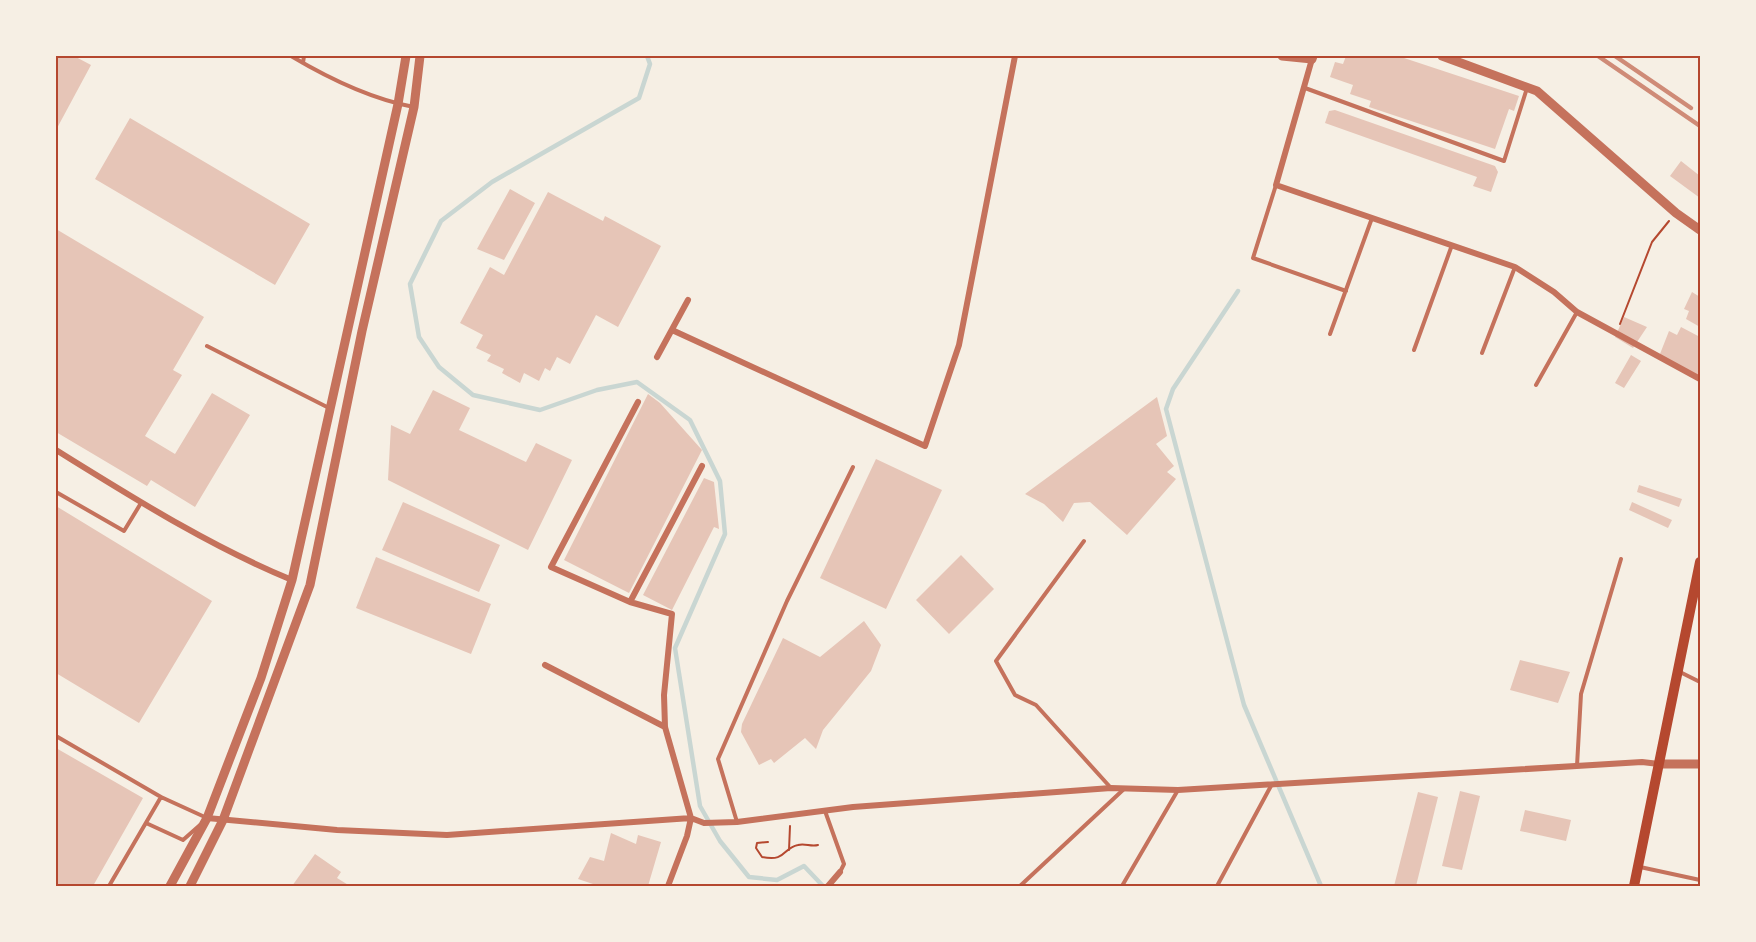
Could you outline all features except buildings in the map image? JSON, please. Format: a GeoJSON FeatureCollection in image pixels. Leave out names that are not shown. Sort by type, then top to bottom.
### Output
{"type":"FeatureCollection","features":[{"type":"Feature","properties":{"kind":"main road"},"geometry":{"type":"LineString","coordinates":[[1634,886],[1698,589],[1701,562]]}},
{"type":"Feature","properties":{"kind":"street"},"geometry":{"type":"LineString","coordinates":[[170,886],[207,818],[261,678],[292,579],[328,408],[398,104],[406,56]]}},
{"type":"Feature","properties":{"kind":"street"},"geometry":{"type":"LineString","coordinates":[[190,886],[223,820],[310,585],[362,331],[414,107],[420,56]]}},
{"type":"Feature","properties":{"kind":"street"},"geometry":{"type":"LineString","coordinates":[[672,330],[925,446],[959,345],[1015,56]]}},
{"type":"Feature","properties":{"kind":"street"},"geometry":{"type":"LineString","coordinates":[[1282,56],[1313,57],[1276,185],[1515,267],[1554,292],[1577,312],[1701,379]]}},
{"type":"Feature","properties":{"kind":"street"},"geometry":{"type":"LineString","coordinates":[[1442,56],[1538,91],[1676,213],[1701,230]]}},
{"type":"Feature","properties":{"kind":"street"},"geometry":{"type":"LineString","coordinates":[[657,357],[688,300]]}},
{"type":"Feature","properties":{"kind":"street"},"geometry":{"type":"LineString","coordinates":[[638,402],[551,567],[630,602],[672,614],[664,695],[665,727],[691,819],[668,886]]}},
{"type":"Feature","properties":{"kind":"street"},"geometry":{"type":"LineString","coordinates":[[56,450],[141,503],[249,562],[310,585]]}},
{"type":"Feature","properties":{"kind":"street"},"geometry":{"type":"LineString","coordinates":[[630,602],[702,466]]}},
{"type":"Feature","properties":{"kind":"street"},"geometry":{"type":"LineString","coordinates":[[545,665],[665,727]]}},
{"type":"Feature","properties":{"kind":"street"},"geometry":{"type":"LineString","coordinates":[[207,818],[338,830],[447,835],[691,819],[704,823],[736,822],[825,810],[1111,788],[1178,790],[1642,762],[1701,764]]}},
{"type":"Feature","properties":{"kind":"street"},"geometry":{"type":"LineString","coordinates":[[828,886],[840,872]]}},
{"type":"Feature","properties":{"kind":"lane"},"geometry":{"type":"LineString","coordinates":[[291,56],[350,87],[398,104],[414,107]]}},
{"type":"Feature","properties":{"kind":"lane"},"geometry":{"type":"LineString","coordinates":[[303,63],[304,56]]}},
{"type":"Feature","properties":{"kind":"lane"},"geometry":{"type":"LineString","coordinates":[[1305,88],[1504,161],[1527,87]]}},
{"type":"Feature","properties":{"kind":"lane"},"geometry":{"type":"LineString","coordinates":[[1276,185],[1252,258],[1346,291]]}},
{"type":"Feature","properties":{"kind":"lane"},"geometry":{"type":"LineString","coordinates":[[1330,334],[1372,218]]}},
{"type":"Feature","properties":{"kind":"lane"},"geometry":{"type":"LineString","coordinates":[[1414,350],[1452,245]]}},
{"type":"Feature","properties":{"kind":"lane"},"geometry":{"type":"LineString","coordinates":[[1482,353],[1515,267]]}},
{"type":"Feature","properties":{"kind":"lane"},"geometry":{"type":"LineString","coordinates":[[1536,385],[1577,312]]}},
{"type":"Feature","properties":{"kind":"lane"},"geometry":{"type":"LineString","coordinates":[[207,346],[328,408]]}},
{"type":"Feature","properties":{"kind":"lane"},"geometry":{"type":"LineString","coordinates":[[736,822],[718,759],[787,601],[853,467]]}},
{"type":"Feature","properties":{"kind":"lane"},"geometry":{"type":"LineString","coordinates":[[56,492],[124,531],[141,503]]}},
{"type":"Feature","properties":{"kind":"lane"},"geometry":{"type":"LineString","coordinates":[[1084,541],[996,660],[1015,695],[1036,705],[1111,788]]}},
{"type":"Feature","properties":{"kind":"lane"},"geometry":{"type":"LineString","coordinates":[[1577,766],[1581,694],[1621,559]]}},
{"type":"Feature","properties":{"kind":"lane"},"geometry":{"type":"LineString","coordinates":[[1680,672],[1701,682]]}},
{"type":"Feature","properties":{"kind":"lane"},"geometry":{"type":"LineString","coordinates":[[56,735],[161,797],[207,818],[183,840],[146,823]]}},
{"type":"Feature","properties":{"kind":"lane"},"geometry":{"type":"LineString","coordinates":[[1217,886],[1273,783]]}},
{"type":"Feature","properties":{"kind":"lane"},"geometry":{"type":"LineString","coordinates":[[1018,886],[1124,789]]}},
{"type":"Feature","properties":{"kind":"lane"},"geometry":{"type":"LineString","coordinates":[[1122,886],[1178,790]]}},
{"type":"Feature","properties":{"kind":"lane"},"geometry":{"type":"LineString","coordinates":[[109,886],[161,797]]}},
{"type":"Feature","properties":{"kind":"lane"},"geometry":{"type":"LineString","coordinates":[[825,810],[844,864],[840,872]]}},
{"type":"Feature","properties":{"kind":"lane"},"geometry":{"type":"LineString","coordinates":[[1638,867],[1701,880]]}},
{"type":"Feature","properties":{"kind":"path"},"geometry":{"type":"LineString","coordinates":[[1616,335],[1652,242],[1676,213]]}},
{"type":"Feature","properties":{"kind":"path"},"geometry":{"type":"LineString","coordinates":[[789,850],[790,815]]}},
{"type":"Feature","properties":{"kind":"path"},"geometry":{"type":"LineString","coordinates":[[768,842],[757,843],[756,848],[762,857],[782,857],[800,844],[818,845]]}},
{"type":"Feature","properties":{"kind":"waterway"},"geometry":{"type":"LineString","coordinates":[[647,56],[650,64],[639,98],[492,182],[441,221],[410,284],[419,337],[439,367],[473,395],[540,410],[597,390],[637,382],[690,420],[720,481],[725,534],[675,648],[700,806],[720,841],[749,877],[777,880],[804,866],[823,886]]}},
{"type":"Feature","properties":{"kind":"waterway"},"geometry":{"type":"LineString","coordinates":[[1238,291],[1173,389],[1166,409],[1244,705],[1321,886]]}},
{"type":"Feature","properties":{"kind":"railway"},"geometry":{"type":"LineString","coordinates":[[1598,56],[1700,126]]}},
{"type":"Feature","properties":{"kind":"railway"},"geometry":{"type":"LineString","coordinates":[[1615,56],[1691,108]]}}]}
